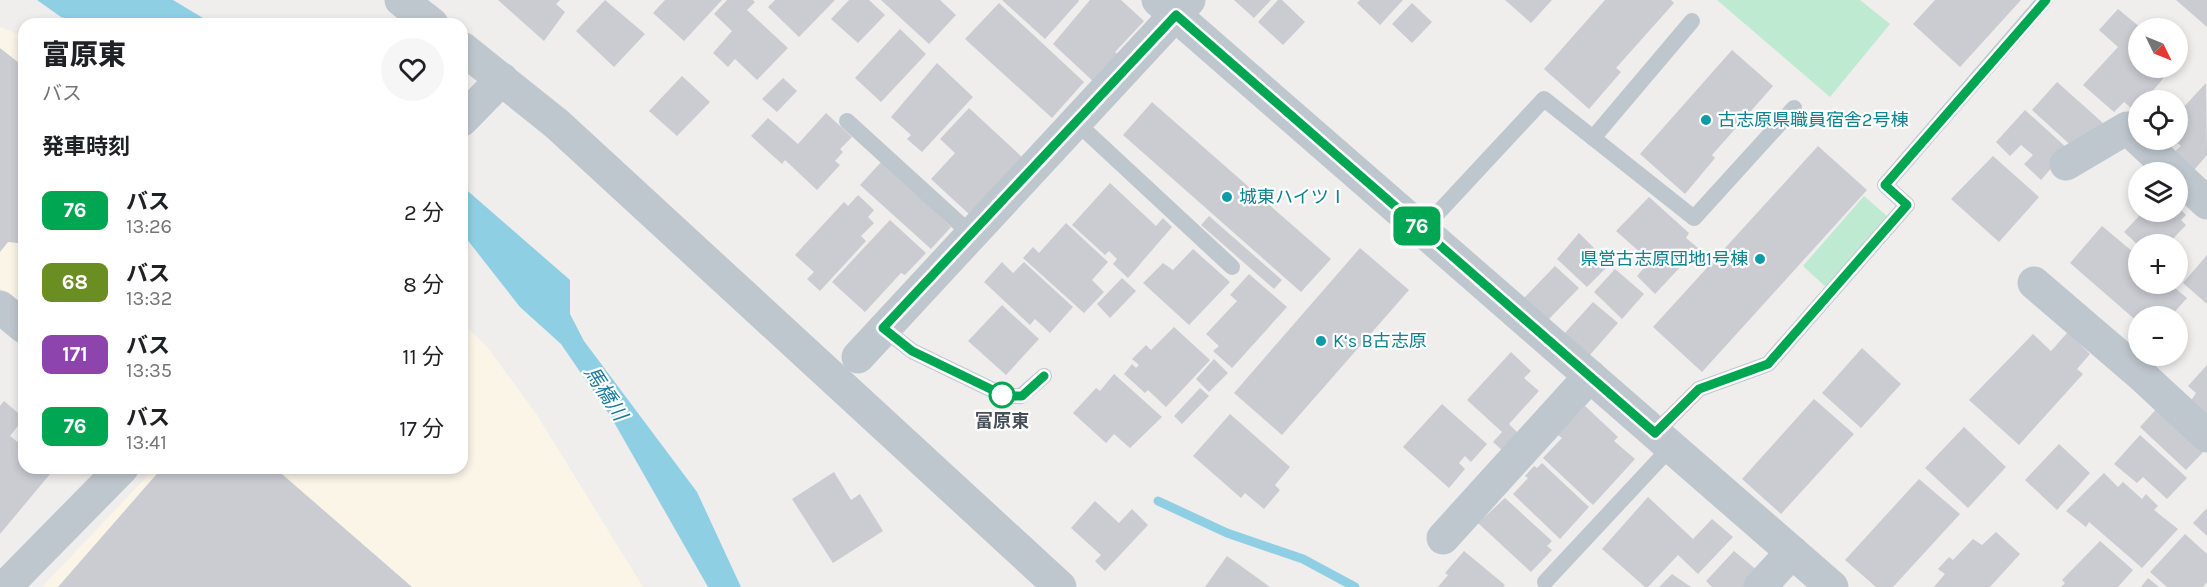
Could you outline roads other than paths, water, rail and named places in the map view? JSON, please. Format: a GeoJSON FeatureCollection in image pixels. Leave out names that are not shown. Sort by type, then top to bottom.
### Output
{"type":"FeatureCollection","features":[{"type":"Feature","properties":{"kind":"street"},"geometry":{"type":"LineString","coordinates":[[401,0],[424,18]]}},
{"type":"Feature","properties":{"kind":"street"},"geometry":{"type":"LineString","coordinates":[[858,357],[1076,122],[1175,5],[1422,230],[1832,587]]}},
{"type":"Feature","properties":{"kind":"street"},"geometry":{"type":"LineString","coordinates":[[468,53],[557,124],[1060,587]]}},
{"type":"Feature","properties":{"kind":"street"},"geometry":{"type":"LineString","coordinates":[[468,114],[502,79]]}},
{"type":"Feature","properties":{"kind":"street"},"geometry":{"type":"LineString","coordinates":[[2066,164],[2127,128],[2163,162]]}},
{"type":"Feature","properties":{"kind":"street"},"geometry":{"type":"LineString","coordinates":[[2188,185],[2207,203]]}},
{"type":"Feature","properties":{"kind":"street"},"geometry":{"type":"LineString","coordinates":[[2034,283],[2139,373],[2207,436]]}},
{"type":"Feature","properties":{"kind":"street"},"geometry":{"type":"LineString","coordinates":[[0,307],[18,322]]}},
{"type":"Feature","properties":{"kind":"street"},"geometry":{"type":"LineString","coordinates":[[1443,538],[1590,376]]}},
{"type":"Feature","properties":{"kind":"street"},"geometry":{"type":"LineString","coordinates":[[5,587],[116,474]]}},
{"type":"Feature","properties":{"kind":"street"},"geometry":{"type":"LineString","coordinates":[[1760,587],[1792,552]]}},
{"type":"Feature","properties":{"kind":"lane"},"geometry":{"type":"LineString","coordinates":[[1545,582],[1663,440],[1699,389],[1768,364],[1907,205],[1885,185],[2046,0]]}},
{"type":"Feature","properties":{"kind":"lane"},"geometry":{"type":"LineString","coordinates":[[1593,138],[1692,21]]}},
{"type":"Feature","properties":{"kind":"lane"},"geometry":{"type":"LineString","coordinates":[[1422,230],[1544,99],[1694,218],[1794,108]]}},
{"type":"Feature","properties":{"kind":"lane"},"geometry":{"type":"LineString","coordinates":[[847,121],[971,234]]}},
{"type":"Feature","properties":{"kind":"lane"},"geometry":{"type":"LineString","coordinates":[[1076,122],[1232,267]]}},
{"type":"Feature","properties":{"kind":"lane"},"geometry":{"type":"LineString","coordinates":[[883,328],[912,351],[1005,396],[1022,396],[1044,376]]}},
{"type":"Feature","properties":{"kind":"water"},"geometry":{"type":"Polygon","coordinates":[[[37,0],[173,0],[203,18],[65,18],[37,0]]]}},
{"type":"Feature","properties":{"kind":"water","name":"馬橋川"},"geometry":{"type":"Polygon","coordinates":[[[468,191],[570,280],[570,314],[584,341],[697,492],[741,587],[708,587],[611,417],[561,344],[520,307],[468,241],[468,191]]]}},
{"type":"Feature","properties":{"kind":"waterway"},"geometry":{"type":"LineString","coordinates":[[1158,501],[1227,533],[1303,559],[1355,587]]}},
{"type":"Feature","properties":{"kind":"place","name":"古志原県職員宿舎2号棟"},"geometry":{"type":"Point","coordinates":[1706,120]}},
{"type":"Feature","properties":{"kind":"place","name":"城東ハイツⅠ"},"geometry":{"type":"Point","coordinates":[1227,197]}},
{"type":"Feature","properties":{"kind":"place","name":"県営古志原団地1号棟"},"geometry":{"type":"Point","coordinates":[1760,259]}},
{"type":"Feature","properties":{"kind":"place","name":"K‘s B古志原"},"geometry":{"type":"Point","coordinates":[1321,341]}},
{"type":"Feature","properties":{"kind":"place","name":"富原東"},"geometry":{"type":"Point","coordinates":[1002,395]}}]}
